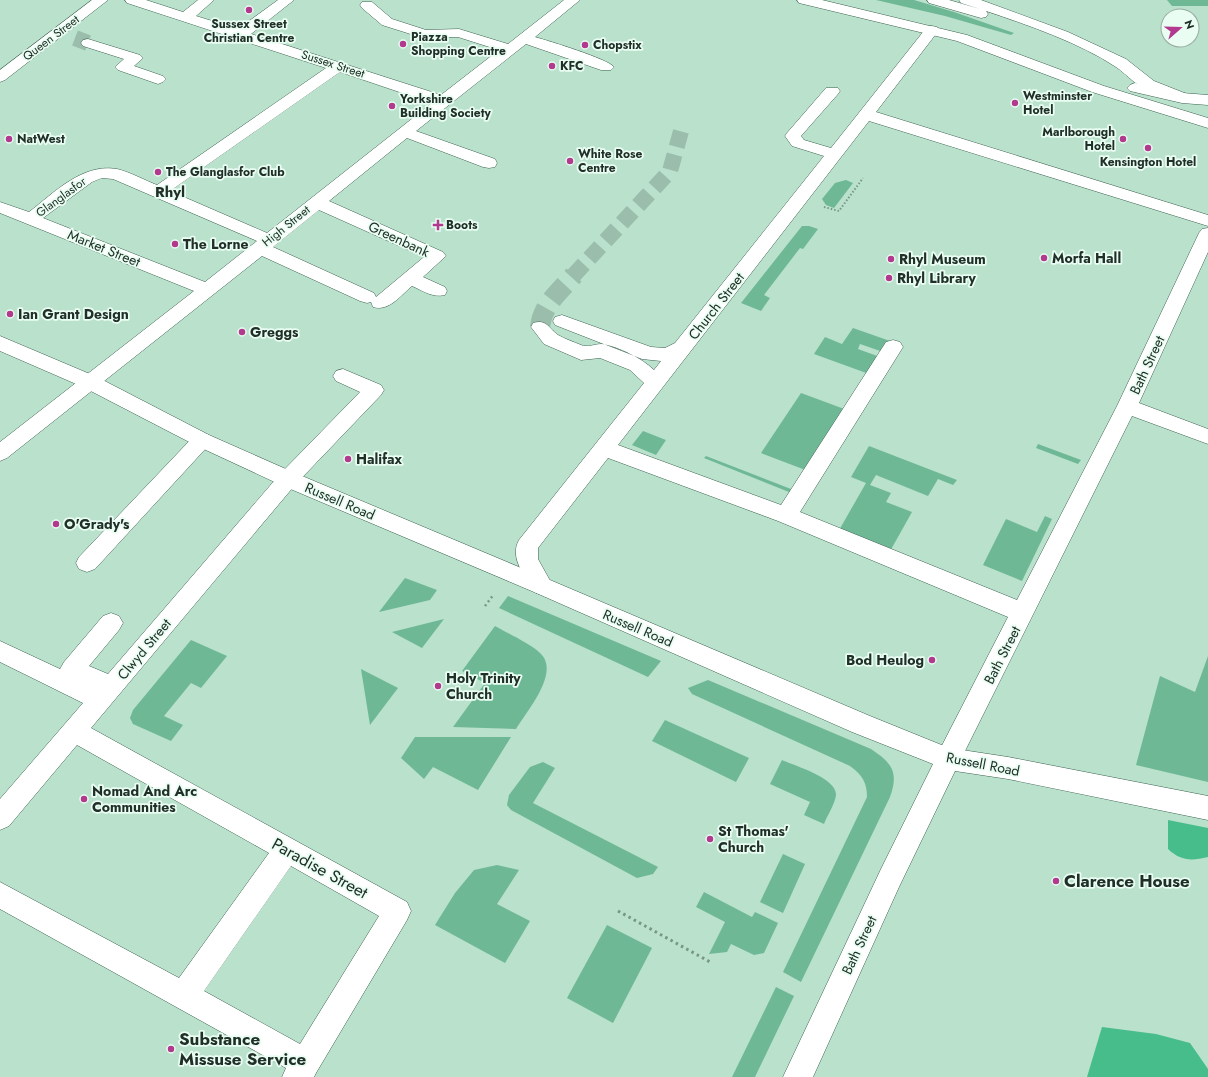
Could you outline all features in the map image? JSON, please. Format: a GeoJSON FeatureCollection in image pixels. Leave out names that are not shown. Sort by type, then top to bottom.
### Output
{"type":"FeatureCollection","features":[{"type":"Feature","properties":{"kind":"street","name":"Queen Street"},"geometry":{"type":"LineString","coordinates":[[0,77],[102,0]]}},
{"type":"Feature","properties":{"kind":"street","name":"Sussex Street"},"geometry":{"type":"LineString","coordinates":[[132,0],[241,34],[443,101]]}},
{"type":"Feature","properties":{"kind":"street"},"geometry":{"type":"LineString","coordinates":[[186,17],[208,0]]}},
{"type":"Feature","properties":{"kind":"street"},"geometry":{"type":"LineString","coordinates":[[241,34],[288,0]]}},
{"type":"Feature","properties":{"kind":"street","name":"High Street"},"geometry":{"type":"LineString","coordinates":[[0,453],[208,290],[316,202],[572,0]]}},
{"type":"Feature","properties":{"kind":"street"},"geometry":{"type":"LineString","coordinates":[[804,0],[962,38],[1004,52],[1098,89],[1208,123]]}},
{"type":"Feature","properties":{"kind":"street"},"geometry":{"type":"LineString","coordinates":[[858,0],[965,26],[1012,42],[1122,84],[1182,98],[1208,100]]}},
{"type":"Feature","properties":{"kind":"street"},"geometry":{"type":"LineString","coordinates":[[934,0],[985,16],[1007,14]]}},
{"type":"Feature","properties":{"kind":"street"},"geometry":{"type":"LineString","coordinates":[[966,0],[1007,14],[1091,48],[1120,62],[1139,78],[1156,89],[1182,98]]}},
{"type":"Feature","properties":{"kind":"street"},"geometry":{"type":"LineString","coordinates":[[367,5],[387,22],[425,34],[459,33],[510,49]]}},
{"type":"Feature","properties":{"kind":"street","name":"Church Street"},"geometry":{"type":"LineString","coordinates":[[542,586],[527,559],[527,546],[932,30]]}},
{"type":"Feature","properties":{"kind":"street"},"geometry":{"type":"LineString","coordinates":[[58,33],[135,58],[123,67],[158,80]]}},
{"type":"Feature","properties":{"kind":"street"},"geometry":{"type":"LineString","coordinates":[[524,38],[586,58],[584,59],[606,67]]}},
{"type":"Feature","properties":{"kind":"street"},"geometry":{"type":"LineString","coordinates":[[158,192],[339,66]]}},
{"type":"Feature","properties":{"kind":"street"},"geometry":{"type":"LineString","coordinates":[[832,91],[793,136],[798,143],[834,154]]}},
{"type":"Feature","properties":{"kind":"street"},"geometry":{"type":"LineString","coordinates":[[865,114],[1208,221]]}},
{"type":"Feature","properties":{"kind":"street"},"geometry":{"type":"LineString","coordinates":[[404,132],[489,163]]}},
{"type":"Feature","properties":{"kind":"street","name":"Glanglasfor"},"geometry":{"type":"LineString","coordinates":[[31,219],[86,178],[101,172],[116,174],[158,192],[264,244]]}},
{"type":"Feature","properties":{"kind":"street","name":"Greenbank"},"geometry":{"type":"LineString","coordinates":[[264,244],[318,274],[373,300],[411,278],[437,256],[364,222],[316,202]]}},
{"type":"Feature","properties":{"kind":"street","name":"Market Street"},"geometry":{"type":"LineString","coordinates":[[0,207],[208,290]]}},
{"type":"Feature","properties":{"kind":"street","name":"Bath Street"},"geometry":{"type":"LineString","coordinates":[[798,1077],[890,878],[948,759],[1127,406],[1208,233]]}},
{"type":"Feature","properties":{"kind":"street"},"geometry":{"type":"LineString","coordinates":[[411,278],[438,291]]}},
{"type":"Feature","properties":{"kind":"street"},"geometry":{"type":"LineString","coordinates":[[562,321],[649,354],[668,355],[682,348]]}},
{"type":"Feature","properties":{"kind":"street"},"geometry":{"type":"LineString","coordinates":[[540,326],[552,339],[581,353],[630,372],[653,386]]}},
{"type":"Feature","properties":{"kind":"street","name":"Russell Road"},"geometry":{"type":"LineString","coordinates":[[0,343],[90,382],[202,440],[288,479],[542,586],[853,721],[948,759],[1008,768],[1208,808]]}},
{"type":"Feature","properties":{"kind":"street"},"geometry":{"type":"LineString","coordinates":[[786,515],[893,347]]}},
{"type":"Feature","properties":{"kind":"street","name":"Clwyd Street"},"geometry":{"type":"LineString","coordinates":[[2,813],[74,731],[288,479],[374,390],[343,376]]}},
{"type":"Feature","properties":{"kind":"street"},"geometry":{"type":"LineString","coordinates":[[1127,406],[1208,437]]}},
{"type":"Feature","properties":{"kind":"street"},"geometry":{"type":"LineString","coordinates":[[87,563],[202,440]]}},
{"type":"Feature","properties":{"kind":"street"},"geometry":{"type":"LineString","coordinates":[[604,448],[786,515],[1023,613]]}},
{"type":"Feature","properties":{"kind":"street"},"geometry":{"type":"LineString","coordinates":[[106,693],[72,668],[112,623]]}},
{"type":"Feature","properties":{"kind":"street"},"geometry":{"type":"LineString","coordinates":[[0,652],[106,693]]}},
{"type":"Feature","properties":{"kind":"street","name":"Paradise Street"},"geometry":{"type":"LineString","coordinates":[[74,731],[397,911],[302,1070]]}},
{"type":"Feature","properties":{"kind":"street"},"geometry":{"type":"LineString","coordinates":[[184,995],[288,850]]}},
{"type":"Feature","properties":{"kind":"street"},"geometry":{"type":"LineString","coordinates":[[0,895],[184,995],[302,1070]]}},
{"type":"Feature","properties":{"kind":"path"},"geometry":{"type":"LineString","coordinates":[[618,911],[712,963]]}},
{"type":"Feature","properties":{"kind":"green space"},"geometry":{"type":"Polygon","coordinates":[[[876,0],[914,0],[1014,33],[1011,35],[945,16],[876,0]]]}},
{"type":"Feature","properties":{"kind":"green space"},"geometry":{"type":"Polygon","coordinates":[[[1167,0],[1208,0],[1208,6],[1172,6],[1167,0]]]}},
{"type":"Feature","properties":{"kind":"green space"},"geometry":{"type":"Polygon","coordinates":[[[846,180],[853,183],[834,208],[826,205],[822,199],[835,183],[846,180]]]}},
{"type":"Feature","properties":{"kind":"green space"},"geometry":{"type":"Polygon","coordinates":[[[802,226],[809,226],[818,229],[803,249],[800,248],[764,295],[770,298],[761,311],[741,303],[802,226]]]}},
{"type":"Feature","properties":{"kind":"green space"},"geometry":{"type":"Polygon","coordinates":[[[853,328],[890,341],[883,352],[860,344],[858,349],[880,357],[869,374],[814,354],[825,337],[842,344],[853,328]]]}},
{"type":"Feature","properties":{"kind":"green space"},"geometry":{"type":"Polygon","coordinates":[[[801,393],[847,410],[808,471],[761,453],[801,393]]]}},
{"type":"Feature","properties":{"kind":"green space"},"geometry":{"type":"Polygon","coordinates":[[[643,431],[666,440],[656,455],[632,445],[643,431]]]}},
{"type":"Feature","properties":{"kind":"green space"},"geometry":{"type":"Polygon","coordinates":[[[1038,444],[1081,460],[1078,464],[1036,448],[1038,444]]]}},
{"type":"Feature","properties":{"kind":"green space"},"geometry":{"type":"Polygon","coordinates":[[[869,446],[957,480],[953,485],[938,479],[928,496],[876,475],[870,485],[891,493],[886,502],[912,512],[889,553],[838,532],[866,483],[851,477],[869,446]]]}},
{"type":"Feature","properties":{"kind":"green space"},"geometry":{"type":"Polygon","coordinates":[[[706,456],[796,491],[794,494],[704,458],[706,456]]]}},
{"type":"Feature","properties":{"kind":"green space"},"geometry":{"type":"Polygon","coordinates":[[[1045,516],[1052,519],[1022,581],[983,565],[1006,519],[1037,532],[1045,516]]]}},
{"type":"Feature","properties":{"kind":"green space"},"geometry":{"type":"Polygon","coordinates":[[[405,578],[437,590],[430,600],[379,612],[405,578]]]}},
{"type":"Feature","properties":{"kind":"green space"},"geometry":{"type":"Polygon","coordinates":[[[508,596],[661,661],[648,677],[499,608],[508,596]]]}},
{"type":"Feature","properties":{"kind":"green space"},"geometry":{"type":"Polygon","coordinates":[[[444,619],[422,648],[392,632],[444,619]]]}},
{"type":"Feature","properties":{"kind":"green space"},"geometry":{"type":"Polygon","coordinates":[[[495,626],[525,642],[540,653],[545,661],[547,670],[545,681],[534,702],[516,729],[453,727],[485,683],[462,671],[495,626]]]}},
{"type":"Feature","properties":{"kind":"green space"},"geometry":{"type":"Polygon","coordinates":[[[191,640],[227,656],[201,688],[191,683],[164,716],[183,725],[171,741],[133,724],[130,718],[133,710],[191,640]]]}},
{"type":"Feature","properties":{"kind":"green space"},"geometry":{"type":"Polygon","coordinates":[[[1208,656],[1208,782],[1136,765],[1160,676],[1195,692],[1208,656]]]}},
{"type":"Feature","properties":{"kind":"green space"},"geometry":{"type":"Polygon","coordinates":[[[361,669],[398,688],[370,725],[361,669]]]}},
{"type":"Feature","properties":{"kind":"green space"},"geometry":{"type":"Polygon","coordinates":[[[708,680],[871,749],[884,759],[892,769],[894,781],[890,797],[801,982],[783,972],[867,797],[865,783],[861,776],[850,766],[692,694],[688,688],[708,680]]]}},
{"type":"Feature","properties":{"kind":"green space"},"geometry":{"type":"Polygon","coordinates":[[[665,720],[749,758],[736,782],[652,741],[665,720]]]}},
{"type":"Feature","properties":{"kind":"green space"},"geometry":{"type":"Polygon","coordinates":[[[415,737],[511,737],[478,790],[433,767],[424,779],[401,758],[415,737]]]}},
{"type":"Feature","properties":{"kind":"green space"},"geometry":{"type":"Polygon","coordinates":[[[782,760],[823,778],[830,783],[834,789],[836,795],[833,806],[824,824],[804,815],[810,802],[770,784],[782,760]]]}},
{"type":"Feature","properties":{"kind":"green space"},"geometry":{"type":"Polygon","coordinates":[[[543,762],[555,768],[533,803],[658,867],[653,874],[637,878],[511,810],[507,805],[509,795],[530,767],[543,762]]]}},
{"type":"Feature","properties":{"kind":"green space"},"geometry":{"type":"Polygon","coordinates":[[[1168,820],[1208,828],[1208,857],[1186,859],[1177,856],[1168,849],[1168,820]]]}},
{"type":"Feature","properties":{"kind":"green space"},"geometry":{"type":"Polygon","coordinates":[[[783,854],[805,864],[783,913],[760,902],[783,854]]]}},
{"type":"Feature","properties":{"kind":"green space"},"geometry":{"type":"Polygon","coordinates":[[[497,865],[519,870],[497,904],[530,921],[505,963],[435,925],[455,893],[474,870],[497,865]]]}},
{"type":"Feature","properties":{"kind":"green space"},"geometry":{"type":"Polygon","coordinates":[[[704,892],[752,917],[755,912],[778,923],[764,953],[754,955],[731,944],[727,952],[709,954],[725,922],[696,907],[704,892]]]}},
{"type":"Feature","properties":{"kind":"green space"},"geometry":{"type":"Polygon","coordinates":[[[607,925],[652,948],[613,1023],[567,998],[607,925]]]}},
{"type":"Feature","properties":{"kind":"green space"},"geometry":{"type":"Polygon","coordinates":[[[776,987],[794,996],[755,1077],[732,1077],[776,987]]]}},
{"type":"Feature","properties":{"kind":"green space"},"geometry":{"type":"Polygon","coordinates":[[[1102,1027],[1156,1034],[1190,1043],[1208,1069],[1208,1077],[1087,1077],[1102,1027]]]}},
{"type":"Feature","properties":{"kind":"tunnel"},"geometry":{"type":"LineString","coordinates":[[75,38],[88,43]]}},
{"type":"Feature","properties":{"kind":"tunnel"},"geometry":{"type":"LineString","coordinates":[[573,276],[670,171],[683,124]]}},
{"type":"Feature","properties":{"kind":"tunnel"},"geometry":{"type":"LineString","coordinates":[[540,327],[541,319],[548,305],[574,275]]}},
{"type":"Feature","properties":{"kind":"place","name":"Sussex Street Christian Centre"},"geometry":{"type":"Point","coordinates":[249,10]}},
{"type":"Feature","properties":{"kind":"place","name":"Piazza Shopping Centre"},"geometry":{"type":"Point","coordinates":[403,44]}},
{"type":"Feature","properties":{"kind":"place","name":"Chopstix"},"geometry":{"type":"Point","coordinates":[585,45]}},
{"type":"Feature","properties":{"kind":"place","name":"KFC"},"geometry":{"type":"Point","coordinates":[552,66]}},
{"type":"Feature","properties":{"kind":"place","name":"Westminster Hotel"},"geometry":{"type":"Point","coordinates":[1015,103]}},
{"type":"Feature","properties":{"kind":"place","name":"Yorkshire Building Society"},"geometry":{"type":"Point","coordinates":[392,106]}},
{"type":"Feature","properties":{"kind":"place","name":"NatWest"},"geometry":{"type":"Point","coordinates":[9,139]}},
{"type":"Feature","properties":{"kind":"place","name":"Marlborough Hotel"},"geometry":{"type":"Point","coordinates":[1123,139]}},
{"type":"Feature","properties":{"kind":"place","name":"Kensington Hotel"},"geometry":{"type":"Point","coordinates":[1148,148]}},
{"type":"Feature","properties":{"kind":"place","name":"White Rose Centre"},"geometry":{"type":"Point","coordinates":[570,161]}},
{"type":"Feature","properties":{"kind":"place","name":"The Glanglasfor Club"},"geometry":{"type":"Point","coordinates":[158,172]}},
{"type":"Feature","properties":{"kind":"place","name":"Boots"},"geometry":{"type":"Point","coordinates":[438,225]}},
{"type":"Feature","properties":{"kind":"place","name":"The Lorne"},"geometry":{"type":"Point","coordinates":[175,244]}},
{"type":"Feature","properties":{"kind":"place","name":"Morfa Hall"},"geometry":{"type":"Point","coordinates":[1044,258]}},
{"type":"Feature","properties":{"kind":"place","name":"Rhyl Museum"},"geometry":{"type":"Point","coordinates":[891,259]}},
{"type":"Feature","properties":{"kind":"place","name":"Rhyl Library"},"geometry":{"type":"Point","coordinates":[889,278]}},
{"type":"Feature","properties":{"kind":"place","name":"Ian Grant Design"},"geometry":{"type":"Point","coordinates":[10,314]}},
{"type":"Feature","properties":{"kind":"place","name":"Greggs"},"geometry":{"type":"Point","coordinates":[242,332]}},
{"type":"Feature","properties":{"kind":"place","name":"Halifax"},"geometry":{"type":"Point","coordinates":[348,459]}},
{"type":"Feature","properties":{"kind":"place","name":"O'Grady's"},"geometry":{"type":"Point","coordinates":[56,524]}},
{"type":"Feature","properties":{"kind":"place","name":"Bod Heulog"},"geometry":{"type":"Point","coordinates":[932,660]}},
{"type":"Feature","properties":{"kind":"place","name":"Holy Trinity Church"},"geometry":{"type":"Point","coordinates":[438,686]}},
{"type":"Feature","properties":{"kind":"place","name":"Nomad And Arc Communities"},"geometry":{"type":"Point","coordinates":[84,799]}},
{"type":"Feature","properties":{"kind":"place","name":"St Thomas' Church"},"geometry":{"type":"Point","coordinates":[710,839]}},
{"type":"Feature","properties":{"kind":"place","name":"Clarence House"},"geometry":{"type":"Point","coordinates":[1056,881]}},
{"type":"Feature","properties":{"kind":"place","name":"Substance Missuse Service"},"geometry":{"type":"Point","coordinates":[171,1049]}},
{"type":"Feature","properties":{"kind":"district","name":"Rhyl"},"geometry":{"type":"Point","coordinates":[170,192]}}]}
